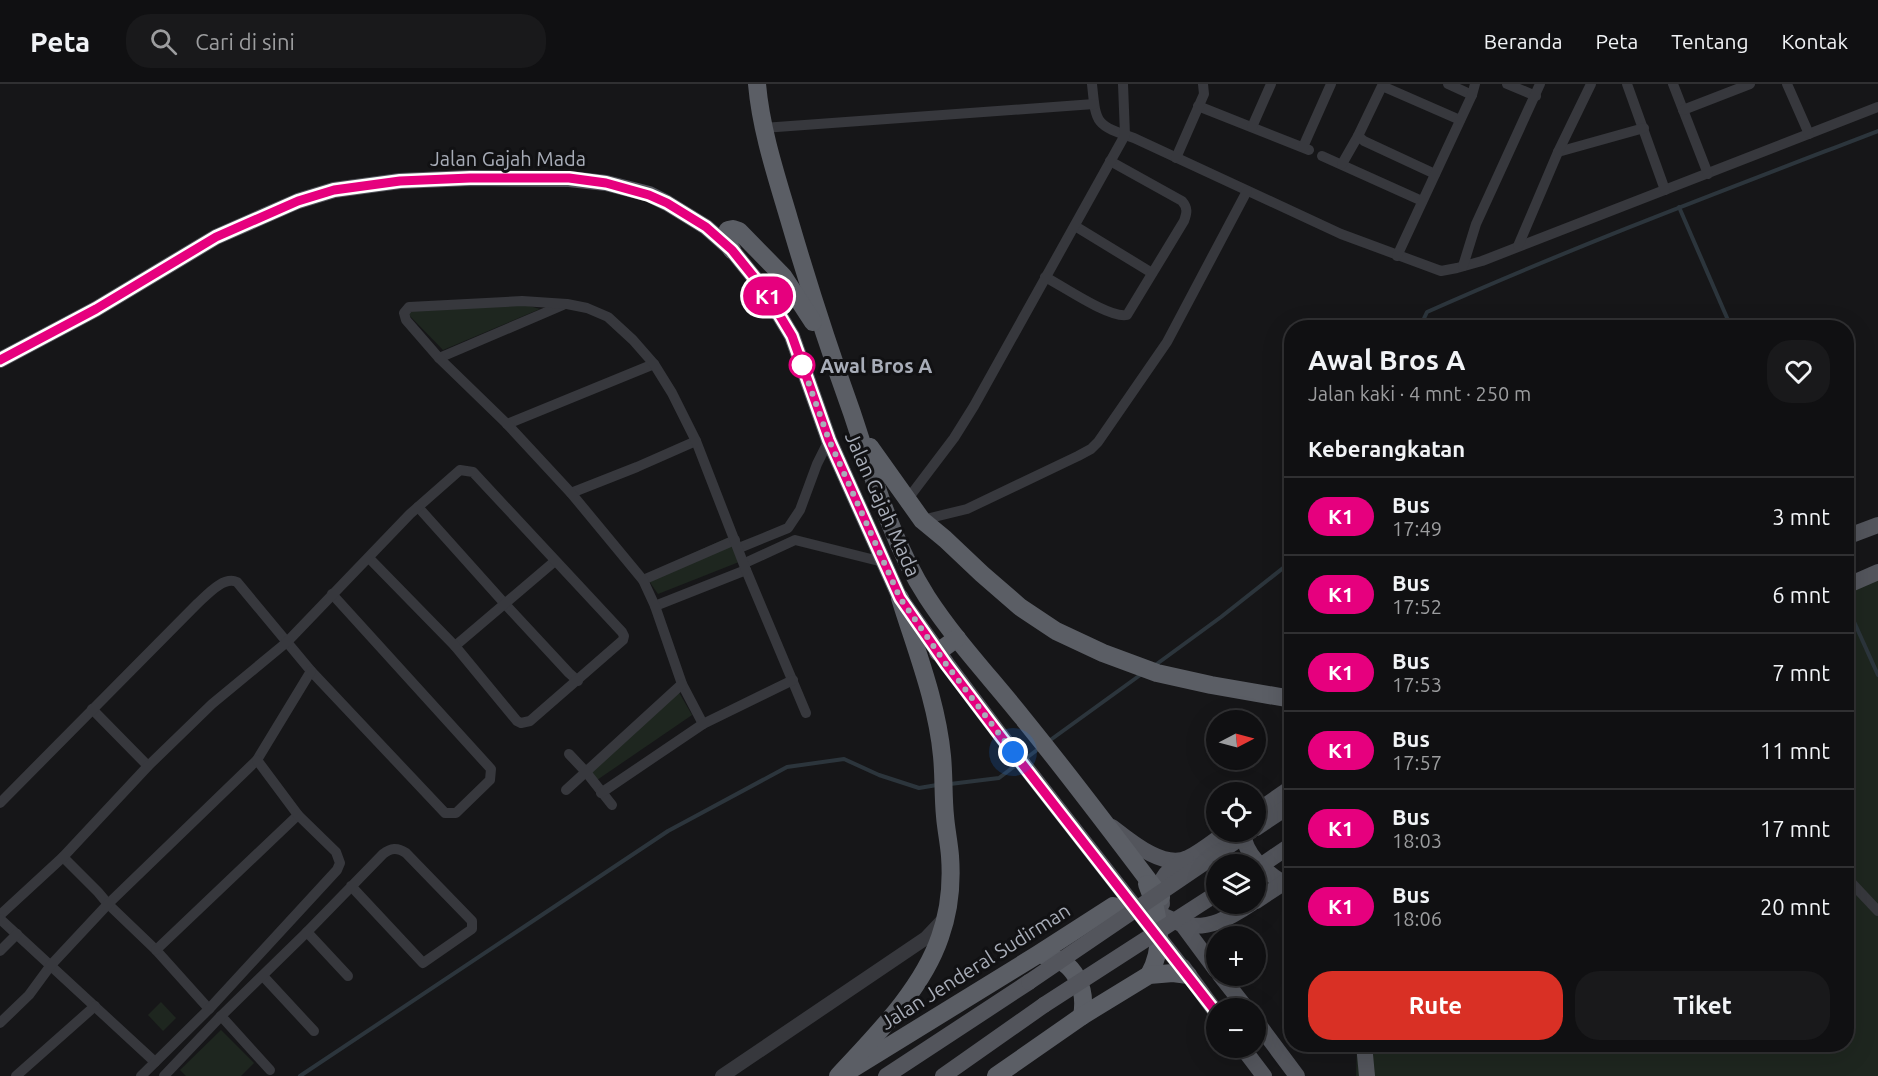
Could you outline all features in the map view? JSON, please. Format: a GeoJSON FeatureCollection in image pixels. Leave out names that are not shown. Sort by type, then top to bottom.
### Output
{"type":"FeatureCollection","features":[{"type":"Feature","properties":{"kind":"highway","name":"Jalan Gajah Mada"},"geometry":{"type":"LineString","coordinates":[[757,84],[763,128],[793,232],[831,354],[878,491],[900,546],[926,596],[957,638],[1135,861],[1160,917]]}},
{"type":"Feature","properties":{"kind":"highway"},"geometry":{"type":"LineString","coordinates":[[732,250],[726,235],[728,230],[733,229],[739,231],[783,276],[805,307],[831,354]]}},
{"type":"Feature","properties":{"kind":"highway"},"geometry":{"type":"LineString","coordinates":[[852,414],[876,458],[922,520],[1020,607],[1056,631],[1103,653],[1157,672],[1210,685],[1284,698]]}},
{"type":"Feature","properties":{"kind":"highway"},"geometry":{"type":"LineString","coordinates":[[839,1076],[909,992],[928,965],[946,915],[950,857],[942,756],[935,715],[900,598]]}},
{"type":"Feature","properties":{"kind":"highway"},"geometry":{"type":"LineString","coordinates":[[938,652],[957,638]]}},
{"type":"Feature","properties":{"kind":"highway","name":"Jalan Jenderal Sudirman"},"geometry":{"type":"LineString","coordinates":[[839,1076],[1113,906],[1137,911]]}},
{"type":"Feature","properties":{"kind":"highway"},"geometry":{"type":"LineString","coordinates":[[1149,975],[1157,957],[1160,917]]}},
{"type":"Feature","properties":{"kind":"highway"},"geometry":{"type":"LineString","coordinates":[[1037,955],[1055,958],[1072,969],[1084,1001],[1082,1016]]}},
{"type":"Feature","properties":{"kind":"highway"},"geometry":{"type":"LineString","coordinates":[[996,1076],[1082,1016],[1149,975],[1173,973],[1188,975]]}},
{"type":"Feature","properties":{"kind":"main road","name":"Jalan Gajah Mada"},"geometry":{"type":"LineString","coordinates":[[0,360],[96,309],[216,237],[298,201],[334,190],[400,181],[569,178],[606,183],[649,195],[667,203],[706,227],[732,250],[765,291],[792,336],[829,440],[900,598],[1002,738],[1111,877]]}},
{"type":"Feature","properties":{"kind":"main road"},"geometry":{"type":"LineString","coordinates":[[1854,534],[1878,525]]}},
{"type":"Feature","properties":{"kind":"main road"},"geometry":{"type":"LineString","coordinates":[[1854,582],[1878,572]]}},
{"type":"Feature","properties":{"kind":"main road"},"geometry":{"type":"LineString","coordinates":[[1266,805],[1284,793]]}},
{"type":"Feature","properties":{"kind":"main road"},"geometry":{"type":"LineString","coordinates":[[1266,821],[1284,809]]}},
{"type":"Feature","properties":{"kind":"main road"},"geometry":{"type":"LineString","coordinates":[[1102,818],[1146,851],[1173,860],[1186,859]]}},
{"type":"Feature","properties":{"kind":"main road"},"geometry":{"type":"LineString","coordinates":[[1206,999],[1188,975],[1160,917],[1160,885],[1165,873],[1212,842]]}},
{"type":"Feature","properties":{"kind":"main road"},"geometry":{"type":"LineString","coordinates":[[886,1076],[1235,842]]}},
{"type":"Feature","properties":{"kind":"main road"},"geometry":{"type":"LineString","coordinates":[[1245,842],[1263,869],[1284,879]]}},
{"type":"Feature","properties":{"kind":"main road"},"geometry":{"type":"LineString","coordinates":[[1266,862],[1284,850]]}},
{"type":"Feature","properties":{"kind":"main road"},"geometry":{"type":"LineString","coordinates":[[1111,877],[1137,911],[1160,917]]}},
{"type":"Feature","properties":{"kind":"main road"},"geometry":{"type":"LineString","coordinates":[[1111,877],[1129,896],[1194,939]]}},
{"type":"Feature","properties":{"kind":"main road"},"geometry":{"type":"LineString","coordinates":[[1266,894],[1284,882]]}},
{"type":"Feature","properties":{"kind":"main road"},"geometry":{"type":"LineString","coordinates":[[943,1076],[1044,1005],[1206,900]]}},
{"type":"Feature","properties":{"kind":"main road"},"geometry":{"type":"LineString","coordinates":[[1182,924],[1210,925],[1234,914]]}},
{"type":"Feature","properties":{"kind":"main road","name":"Jalan Gajah Mada"},"geometry":{"type":"LineString","coordinates":[[1160,917],[1182,924],[1206,956]]}},
{"type":"Feature","properties":{"kind":"main road"},"geometry":{"type":"LineString","coordinates":[[1229,986],[1238,998]]}},
{"type":"Feature","properties":{"kind":"main road"},"geometry":{"type":"LineString","coordinates":[[1266,1034],[1297,1076]]}},
{"type":"Feature","properties":{"kind":"main road"},"geometry":{"type":"LineString","coordinates":[[1365,1052],[1367,1076]]}},
{"type":"Feature","properties":{"kind":"main road"},"geometry":{"type":"LineString","coordinates":[[1250,1058],[1264,1076]]}},
{"type":"Feature","properties":{"kind":"street"},"geometry":{"type":"LineString","coordinates":[[1092,84],[1096,116],[1103,127],[1341,234],[1436,270],[1448,270],[1482,261],[1878,108]]}},
{"type":"Feature","properties":{"kind":"street"},"geometry":{"type":"LineString","coordinates":[[908,500],[954,438],[1125,135],[1123,84]]}},
{"type":"Feature","properties":{"kind":"street"},"geometry":{"type":"LineString","coordinates":[[1252,127],[1271,84]]}},
{"type":"Feature","properties":{"kind":"street"},"geometry":{"type":"LineString","coordinates":[[1198,106],[1306,149],[1331,84]]}},
{"type":"Feature","properties":{"kind":"street"},"geometry":{"type":"LineString","coordinates":[[1397,256],[1474,90],[1448,84]]}},
{"type":"Feature","properties":{"kind":"street"},"geometry":{"type":"LineString","coordinates":[[1507,84],[1536,96]]}},
{"type":"Feature","properties":{"kind":"street"},"geometry":{"type":"LineString","coordinates":[[1463,266],[1476,224],[1540,84]]}},
{"type":"Feature","properties":{"kind":"street"},"geometry":{"type":"LineString","coordinates":[[1518,246],[1558,152],[1591,84]]}},
{"type":"Feature","properties":{"kind":"street"},"geometry":{"type":"LineString","coordinates":[[1626,84],[1665,190]]}},
{"type":"Feature","properties":{"kind":"street"},"geometry":{"type":"LineString","coordinates":[[1673,84],[1708,174]]}},
{"type":"Feature","properties":{"kind":"street"},"geometry":{"type":"LineString","coordinates":[[1683,110],[1750,84]]}},
{"type":"Feature","properties":{"kind":"street"},"geometry":{"type":"LineString","coordinates":[[1787,84],[1809,134]]}},
{"type":"Feature","properties":{"kind":"street"},"geometry":{"type":"LineString","coordinates":[[1342,164],[1383,85],[1460,120]]}},
{"type":"Feature","properties":{"kind":"street"},"geometry":{"type":"LineString","coordinates":[[1176,158],[1205,87]]}},
{"type":"Feature","properties":{"kind":"street"},"geometry":{"type":"LineString","coordinates":[[763,128],[1094,104]]}},
{"type":"Feature","properties":{"kind":"street"},"geometry":{"type":"LineString","coordinates":[[1558,152],[1644,128]]}},
{"type":"Feature","properties":{"kind":"street"},"geometry":{"type":"LineString","coordinates":[[1358,136],[1434,174]]}},
{"type":"Feature","properties":{"kind":"street"},"geometry":{"type":"LineString","coordinates":[[1322,156],[1422,201]]}},
{"type":"Feature","properties":{"kind":"street"},"geometry":{"type":"LineString","coordinates":[[1046,277],[1082,298],[1122,316],[1129,314],[1184,221],[1187,213],[1182,201],[1110,161]]}},
{"type":"Feature","properties":{"kind":"street"},"geometry":{"type":"LineString","coordinates":[[922,520],[967,509],[1078,456],[1098,442],[1167,342],[1247,191]]}},
{"type":"Feature","properties":{"kind":"street"},"geometry":{"type":"LineString","coordinates":[[1075,226],[1152,273]]}},
{"type":"Feature","properties":{"kind":"street"},"geometry":{"type":"LineString","coordinates":[[703,724],[682,684],[655,606],[643,580],[571,493],[507,424],[439,358],[405,318],[404,313],[409,306],[522,301],[567,304],[587,308],[608,317],[633,340],[654,364],[672,393],[696,441],[806,713]]}},
{"type":"Feature","properties":{"kind":"street"},"geometry":{"type":"LineString","coordinates":[[439,358],[567,304]]}},
{"type":"Feature","properties":{"kind":"street"},"geometry":{"type":"LineString","coordinates":[[507,424],[654,364]]}},
{"type":"Feature","properties":{"kind":"street"},"geometry":{"type":"LineString","coordinates":[[643,580],[737,544],[788,528],[800,510],[817,464],[829,440]]}},
{"type":"Feature","properties":{"kind":"street"},"geometry":{"type":"LineString","coordinates":[[571,493],[696,441]]}},
{"type":"Feature","properties":{"kind":"street"},"geometry":{"type":"LineString","coordinates":[[155,1062],[0,917],[63,857],[148,766],[212,704],[287,642],[418,507],[456,472],[464,470],[473,472],[622,632],[623,640],[530,721],[521,723],[455,646],[369,558]]}},
{"type":"Feature","properties":{"kind":"street"},"geometry":{"type":"LineString","coordinates":[[418,507],[578,681]]}},
{"type":"Feature","properties":{"kind":"street"},"geometry":{"type":"LineString","coordinates":[[788,528],[795,540]]}},
{"type":"Feature","properties":{"kind":"street"},"geometry":{"type":"LineString","coordinates":[[655,606],[746,567],[795,540],[883,562]]}},
{"type":"Feature","properties":{"kind":"street"},"geometry":{"type":"LineString","coordinates":[[455,646],[555,561]]}},
{"type":"Feature","properties":{"kind":"street"},"geometry":{"type":"LineString","coordinates":[[0,803],[197,604],[216,588],[231,580],[237,582],[311,671],[445,813],[456,813],[490,780],[492,773],[489,766],[332,594]]}},
{"type":"Feature","properties":{"kind":"street"},"geometry":{"type":"LineString","coordinates":[[0,1023],[29,995],[51,965],[108,904],[257,760],[311,671]]}},
{"type":"Feature","properties":{"kind":"street"},"geometry":{"type":"LineString","coordinates":[[601,793],[703,724],[794,681]]}},
{"type":"Feature","properties":{"kind":"street"},"geometry":{"type":"LineString","coordinates":[[566,790],[682,684]]}},
{"type":"Feature","properties":{"kind":"street"},"geometry":{"type":"LineString","coordinates":[[92,709],[148,766]]}},
{"type":"Feature","properties":{"kind":"street"},"geometry":{"type":"LineString","coordinates":[[570,754],[612,805]]}},
{"type":"Feature","properties":{"kind":"street"},"geometry":{"type":"LineString","coordinates":[[141,1076],[209,1009],[337,870],[340,863],[336,852],[298,815],[257,760]]}},
{"type":"Feature","properties":{"kind":"street"},"geometry":{"type":"LineString","coordinates":[[156,950],[298,815]]}},
{"type":"Feature","properties":{"kind":"street"},"geometry":{"type":"LineString","coordinates":[[164,1076],[221,1016],[263,976],[351,886],[383,854],[389,850],[400,849],[472,921],[472,929],[423,963],[351,886]]}},
{"type":"Feature","properties":{"kind":"street"},"geometry":{"type":"LineString","coordinates":[[63,857],[156,950],[209,1009]]}},
{"type":"Feature","properties":{"kind":"street"},"geometry":{"type":"LineString","coordinates":[[1854,886],[1878,911]]}},
{"type":"Feature","properties":{"kind":"street"},"geometry":{"type":"LineString","coordinates":[[722,1076],[926,938],[946,915]]}},
{"type":"Feature","properties":{"kind":"street"},"geometry":{"type":"LineString","coordinates":[[306,932],[348,976]]}},
{"type":"Feature","properties":{"kind":"street"},"geometry":{"type":"LineString","coordinates":[[0,951],[17,934]]}},
{"type":"Feature","properties":{"kind":"street"},"geometry":{"type":"LineString","coordinates":[[263,976],[314,1031]]}},
{"type":"Feature","properties":{"kind":"street"},"geometry":{"type":"LineString","coordinates":[[16,1076],[95,1006]]}},
{"type":"Feature","properties":{"kind":"street"},"geometry":{"type":"LineString","coordinates":[[221,1016],[270,1070]]}},
{"type":"Feature","properties":{"kind":"shaded area"},"geometry":{"type":"Polygon","coordinates":[[[526,305],[540,309],[443,350],[408,314],[413,310],[526,305]]]}},
{"type":"Feature","properties":{"kind":"shaded area"},"geometry":{"type":"Polygon","coordinates":[[[729,537],[739,562],[658,594],[645,575],[729,537]]]}},
{"type":"Feature","properties":{"kind":"shaded area"},"geometry":{"type":"Polygon","coordinates":[[[1878,572],[1878,1076],[1356,1076],[1357,1052],[1854,1052],[1854,583],[1878,572]]]}},
{"type":"Feature","properties":{"kind":"shaded area"},"geometry":{"type":"Polygon","coordinates":[[[677,689],[692,715],[597,780],[589,769],[677,689]]]}},
{"type":"Feature","properties":{"kind":"shaded area"},"geometry":{"type":"Polygon","coordinates":[[[161,1002],[176,1018],[163,1031],[148,1015],[161,1002]]]}},
{"type":"Feature","properties":{"kind":"shaded area"},"geometry":{"type":"Polygon","coordinates":[[[221,1030],[254,1063],[241,1076],[186,1076],[180,1070],[221,1030]]]}},
{"type":"Feature","properties":{"kind":"waterway"},"geometry":{"type":"LineString","coordinates":[[1423,320],[1427,312],[1539,264],[1651,218],[1878,131]]}},
{"type":"Feature","properties":{"kind":"waterway"},"geometry":{"type":"LineString","coordinates":[[1679,207],[1728,320]]}},
{"type":"Feature","properties":{"kind":"waterway"},"geometry":{"type":"LineString","coordinates":[[1154,666],[1284,567]]}},
{"type":"Feature","properties":{"kind":"waterway"},"geometry":{"type":"LineString","coordinates":[[1854,622],[1878,675]]}},
{"type":"Feature","properties":{"kind":"waterway"},"geometry":{"type":"LineString","coordinates":[[1049,741],[1143,673]]}},
{"type":"Feature","properties":{"kind":"waterway"},"geometry":{"type":"LineString","coordinates":[[1025,759],[1041,747]]}},
{"type":"Feature","properties":{"kind":"waterway"},"geometry":{"type":"LineString","coordinates":[[300,1076],[668,831],[787,767],[844,759],[879,775],[919,788],[937,785]]}},
{"type":"Feature","properties":{"kind":"waterway"},"geometry":{"type":"LineString","coordinates":[[950,784],[999,778],[1016,765]]}},
{"type":"Feature","properties":{"kind":"bus line","name":"K1"},"geometry":{"type":"LineString","coordinates":[[0,360],[96,309],[216,237],[298,201],[334,190],[400,181],[569,178],[606,183],[649,195],[667,203],[717,236],[732,250],[765,291],[792,336],[829,440],[900,598],[1002,738],[1206,999]]}},
{"type":"Feature","properties":{"kind":"place","name":"Awal Bros A"},"geometry":{"type":"Point","coordinates":[802,365]}},
{"type":"Feature","properties":{"kind":"route"},"geometry":{"type":"LineString","coordinates":[[802,365],[800,359],[829,440],[900,598],[946,664],[1013,752]]}}]}
